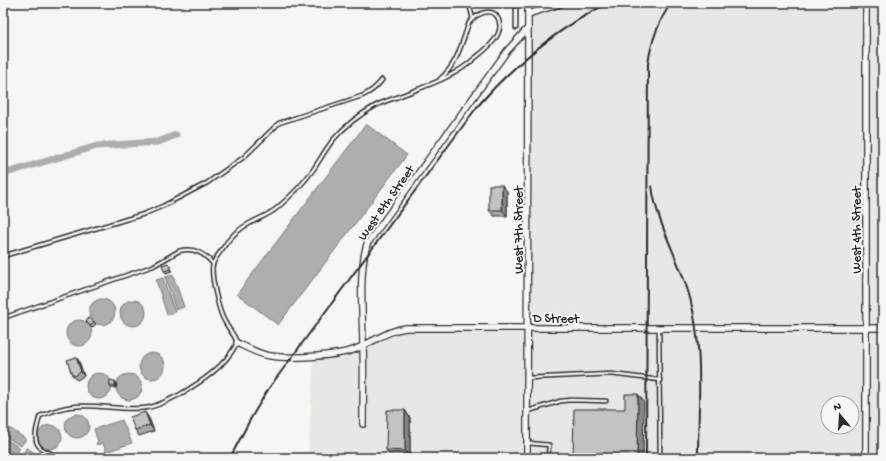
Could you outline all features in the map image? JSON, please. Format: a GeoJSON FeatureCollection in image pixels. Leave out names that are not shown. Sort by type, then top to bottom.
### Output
{"type":"FeatureCollection","features":[{"type":"Feature","properties":{"kind":"street","name":"West 7th Street"},"geometry":{"type":"LineString","coordinates":[[527,458],[528,3]]}},
{"type":"Feature","properties":{"kind":"street"},"geometry":{"type":"LineString","coordinates":[[528,14],[563,3]]}},
{"type":"Feature","properties":{"kind":"street","name":"West 4th Street"},"geometry":{"type":"LineString","coordinates":[[866,3],[866,458]]}},
{"type":"Feature","properties":{"kind":"street","name":"West 8th Street"},"geometry":{"type":"LineString","coordinates":[[363,424],[363,260],[368,244],[507,51],[528,28]]}},
{"type":"Feature","properties":{"kind":"street","name":"D Street"},"geometry":{"type":"LineString","coordinates":[[237,343],[270,356],[305,356],[346,353],[389,332],[406,328],[883,328]]}},
{"type":"Feature","properties":{"kind":"lane"},"geometry":{"type":"LineString","coordinates":[[469,3],[473,19]]}},
{"type":"Feature","properties":{"kind":"lane"},"geometry":{"type":"LineString","coordinates":[[516,3],[516,28]]}},
{"type":"Feature","properties":{"kind":"lane"},"geometry":{"type":"LineString","coordinates":[[213,264],[231,236],[245,225],[270,213],[297,189],[312,171],[332,141],[350,124],[376,105],[440,79],[459,71],[470,64],[498,35],[500,26],[499,20],[496,16],[490,12],[486,12],[468,23],[453,66],[440,79]]}},
{"type":"Feature","properties":{"kind":"lane"},"geometry":{"type":"LineString","coordinates":[[3,256],[144,214],[163,206],[207,183],[244,157],[279,123],[362,96],[371,92],[382,80]]}},
{"type":"Feature","properties":{"kind":"lane"},"geometry":{"type":"LineString","coordinates":[[3,318],[153,266],[183,250],[188,249],[198,252],[208,258],[213,264],[216,299],[219,310],[224,322],[233,334],[237,343],[230,355],[200,383],[165,402],[152,407],[68,407],[40,416],[35,438],[38,445],[44,450],[60,458]]}},
{"type":"Feature","properties":{"kind":"lane"},"geometry":{"type":"LineString","coordinates":[[659,328],[660,458]]}},
{"type":"Feature","properties":{"kind":"lane"},"geometry":{"type":"LineString","coordinates":[[527,378],[611,374],[660,380]]}},
{"type":"Feature","properties":{"kind":"lane"},"geometry":{"type":"LineString","coordinates":[[527,411],[561,401],[606,401]]}},
{"type":"Feature","properties":{"kind":"lane"},"geometry":{"type":"LineString","coordinates":[[527,443],[549,445],[548,458]]}},
{"type":"Feature","properties":{"kind":"shaded area"},"geometry":{"type":"Polygon","coordinates":[[[529,3],[883,3],[883,458],[308,458],[314,356],[363,346],[398,329],[528,328],[529,3]]]}},
{"type":"Feature","properties":{"kind":"shaded area"},"geometry":{"type":"Polygon","coordinates":[[[366,124],[407,155],[278,325],[237,294],[366,124]]]}},
{"type":"Feature","properties":{"kind":"shaded area"},"geometry":{"type":"Polygon","coordinates":[[[173,275],[184,307],[176,310],[165,277],[173,275]]]}},
{"type":"Feature","properties":{"kind":"shaded area"},"geometry":{"type":"Polygon","coordinates":[[[163,278],[175,312],[167,315],[156,280],[163,278]]]}},
{"type":"Feature","properties":{"kind":"shaded area"},"geometry":{"type":"Polygon","coordinates":[[[102,299],[111,303],[115,312],[111,321],[102,325],[93,321],[89,312],[93,303],[102,299]]]}},
{"type":"Feature","properties":{"kind":"shaded area"},"geometry":{"type":"Polygon","coordinates":[[[133,300],[142,304],[146,313],[142,322],[133,326],[124,322],[120,313],[124,304],[133,300]]]}},
{"type":"Feature","properties":{"kind":"shaded area"},"geometry":{"type":"Polygon","coordinates":[[[79,320],[88,324],[92,333],[88,342],[79,346],[70,342],[66,333],[70,324],[79,320]]]}},
{"type":"Feature","properties":{"kind":"shaded area"},"geometry":{"type":"Polygon","coordinates":[[[152,353],[161,357],[165,366],[161,375],[152,379],[143,375],[139,366],[143,357],[152,353]]]}},
{"type":"Feature","properties":{"kind":"shaded area"},"geometry":{"type":"Polygon","coordinates":[[[99,373],[108,377],[112,386],[108,395],[99,399],[90,395],[86,386],[90,377],[99,373]]]}},
{"type":"Feature","properties":{"kind":"shaded area"},"geometry":{"type":"Polygon","coordinates":[[[129,374],[138,378],[142,387],[138,396],[129,400],[120,396],[116,387],[120,378],[129,374]]]}},
{"type":"Feature","properties":{"kind":"shaded area"},"geometry":{"type":"Polygon","coordinates":[[[77,414],[82,415],[88,421],[88,431],[82,437],[77,438],[72,437],[66,431],[65,426],[66,421],[72,415],[77,414]]]}},
{"type":"Feature","properties":{"kind":"shaded area"},"geometry":{"type":"Polygon","coordinates":[[[122,420],[132,443],[106,452],[103,443],[97,445],[96,443],[98,442],[94,429],[122,420]]]}},
{"type":"Feature","properties":{"kind":"shaded area"},"geometry":{"type":"Polygon","coordinates":[[[3,424],[26,439],[21,446],[3,435],[3,424]]]}},
{"type":"Feature","properties":{"kind":"shaded area"},"geometry":{"type":"Polygon","coordinates":[[[50,425],[55,426],[61,432],[61,442],[55,448],[50,449],[45,448],[39,442],[38,437],[39,432],[45,426],[50,425]]]}},
{"type":"Feature","properties":{"kind":"shaded area"},"geometry":{"type":"Polygon","coordinates":[[[3,437],[20,448],[16,455],[3,446],[3,437]]]}},
{"type":"Feature","properties":{"kind":"shaded area"},"geometry":{"type":"Polygon","coordinates":[[[3,448],[15,456],[14,458],[3,458],[3,448]]]}},
{"type":"Feature","properties":{"kind":"shaded area"},"geometry":{"type":"Polygon","coordinates":[[[27,448],[43,458],[20,458],[27,448]]]}},
{"type":"Feature","properties":{"kind":"building"},"geometry":{"type":"Polygon","coordinates":[[[489,185],[502,185],[502,210],[489,210],[489,185]]]}},
{"type":"Feature","properties":{"kind":"building"},"geometry":{"type":"Polygon","coordinates":[[[168,263],[171,269],[164,271],[162,265],[168,263]]]}},
{"type":"Feature","properties":{"kind":"building"},"geometry":{"type":"Polygon","coordinates":[[[90,317],[94,322],[90,326],[86,321],[90,317]]]}},
{"type":"Feature","properties":{"kind":"building"},"geometry":{"type":"Polygon","coordinates":[[[76,357],[81,372],[75,376],[72,375],[67,360],[76,357]]]}},
{"type":"Feature","properties":{"kind":"building"},"geometry":{"type":"Polygon","coordinates":[[[110,380],[115,381],[115,386],[110,386],[110,380]]]}},
{"type":"Feature","properties":{"kind":"building"},"geometry":{"type":"Polygon","coordinates":[[[625,394],[638,394],[637,458],[573,458],[574,409],[625,409],[625,394]]]}},
{"type":"Feature","properties":{"kind":"building"},"geometry":{"type":"Polygon","coordinates":[[[387,410],[405,410],[405,451],[386,450],[387,410]]]}},
{"type":"Feature","properties":{"kind":"building"},"geometry":{"type":"Polygon","coordinates":[[[145,412],[150,425],[135,430],[130,417],[145,412]]]}},
{"type":"Feature","properties":{"kind":"waterway"},"geometry":{"type":"LineString","coordinates":[[3,174],[97,146],[158,142],[176,135]]}},
{"type":"Feature","properties":{"kind":"railway"},"geometry":{"type":"LineString","coordinates":[[230,458],[269,388],[477,107],[506,76],[537,49],[571,24],[608,3]]}},
{"type":"Feature","properties":{"kind":"railway"},"geometry":{"type":"LineString","coordinates":[[646,458],[648,64],[656,32],[662,17],[671,3]]}},
{"type":"Feature","properties":{"kind":"railway"},"geometry":{"type":"LineString","coordinates":[[652,186],[659,215],[686,284],[694,317],[699,357],[698,458]]}}]}
